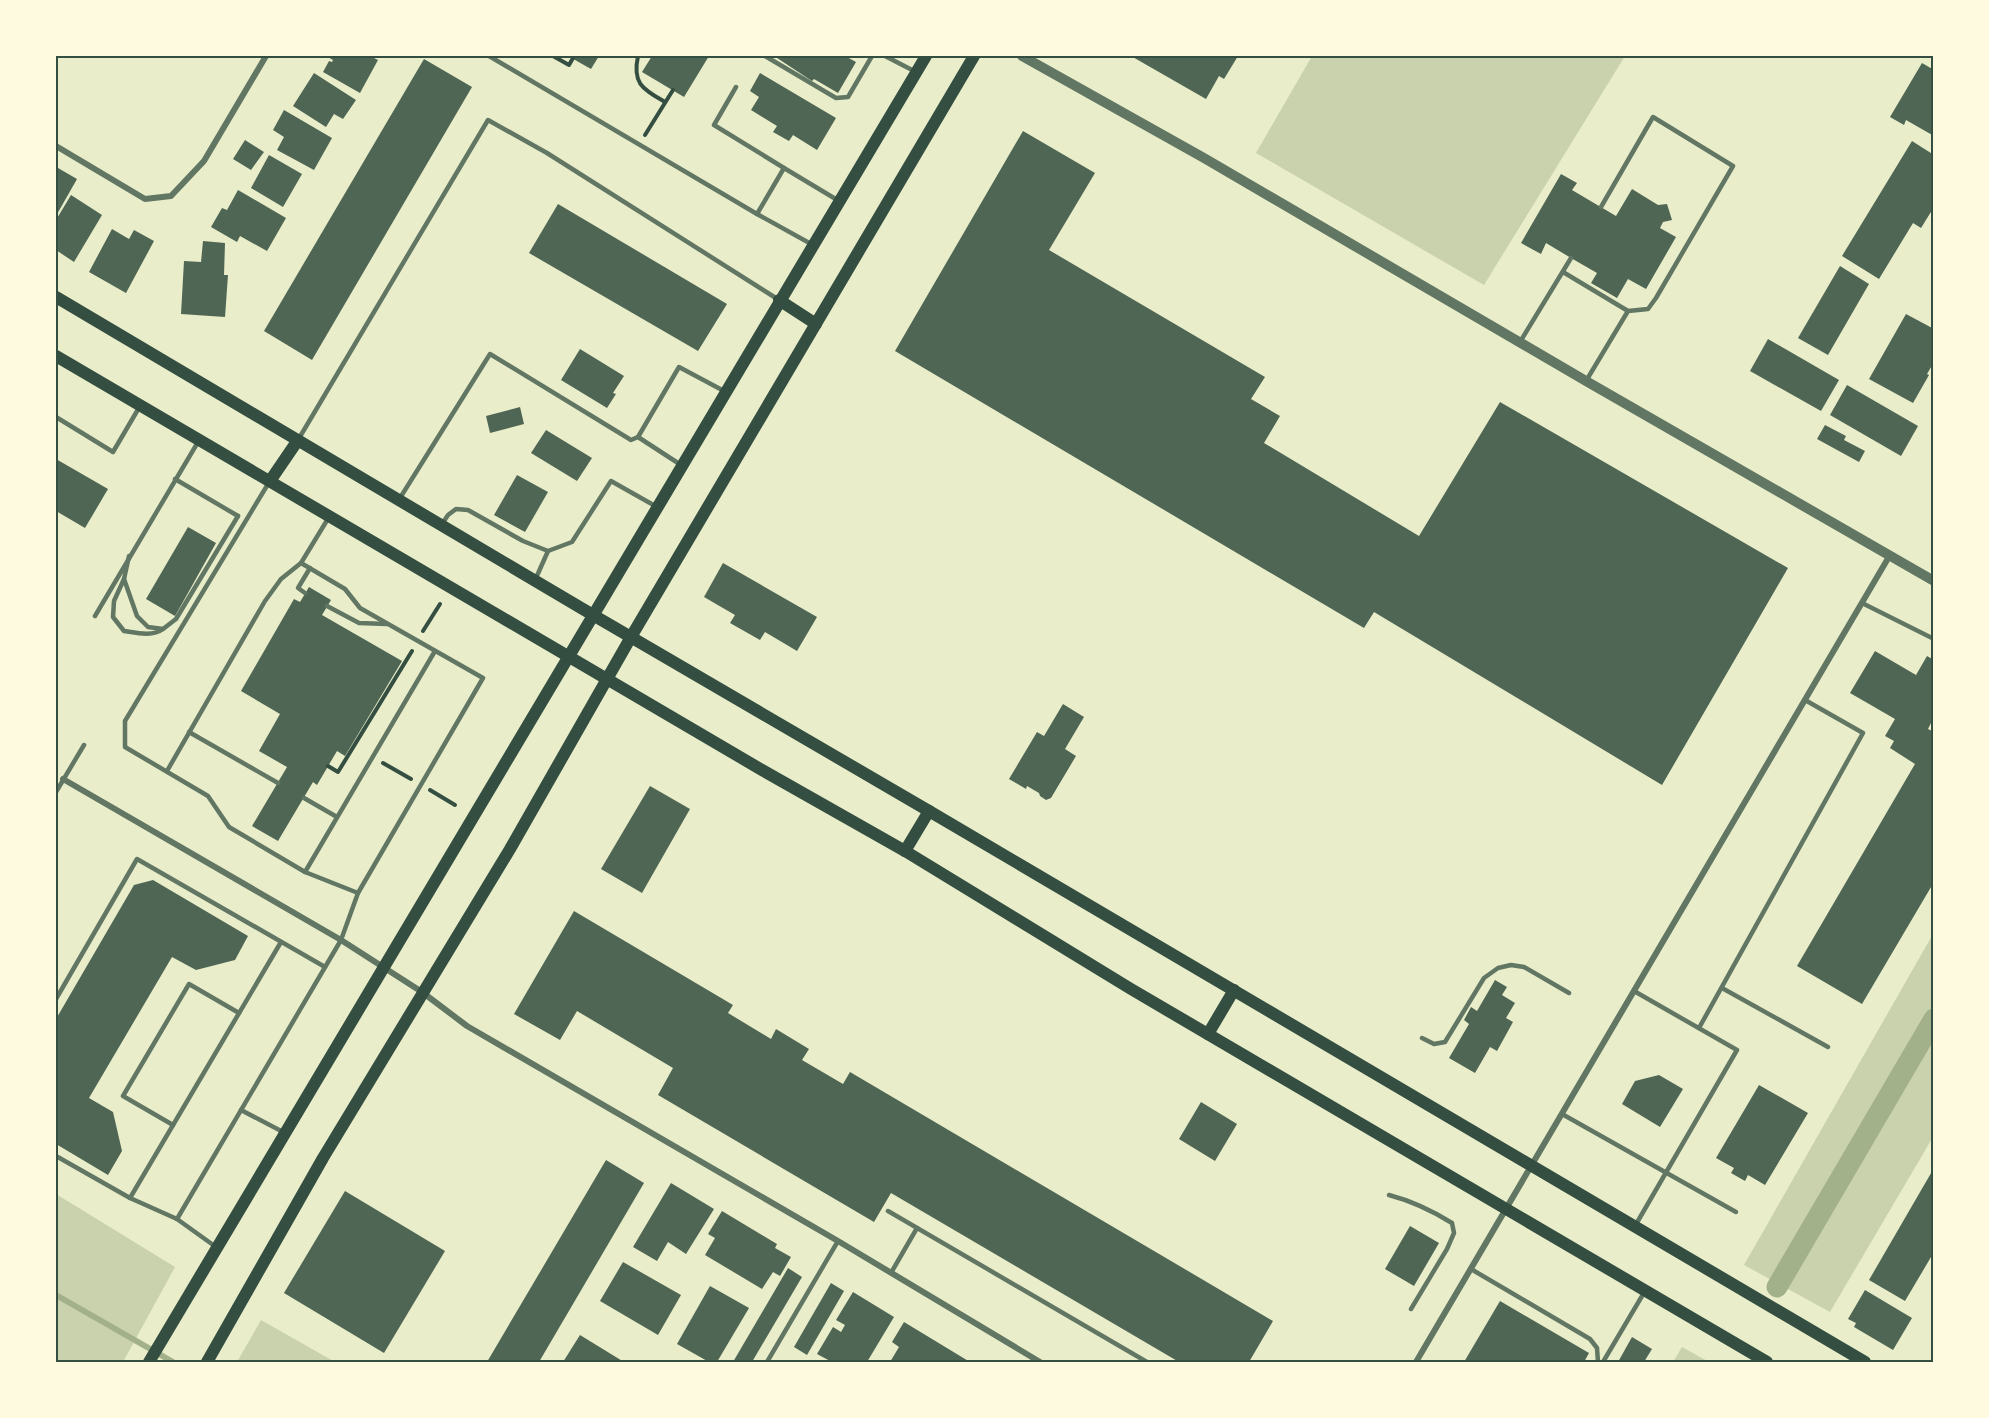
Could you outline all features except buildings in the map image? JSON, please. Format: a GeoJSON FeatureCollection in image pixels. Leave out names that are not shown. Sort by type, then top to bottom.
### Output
{"type":"FeatureCollection","features":[{"type":"Feature","properties":{"kind":"main road"},"geometry":{"type":"LineString","coordinates":[[149,1362],[926,56]]}},
{"type":"Feature","properties":{"kind":"main road"},"geometry":{"type":"LineString","coordinates":[[207,1362],[227,1331],[323,1158],[510,849],[606,679],[974,56]]}},
{"type":"Feature","properties":{"kind":"main road"},"geometry":{"type":"LineString","coordinates":[[56,297],[1865,1362]]}},
{"type":"Feature","properties":{"kind":"main road"},"geometry":{"type":"LineString","coordinates":[[779,300],[816,324]]}},
{"type":"Feature","properties":{"kind":"main road"},"geometry":{"type":"LineString","coordinates":[[56,356],[568,657],[905,851],[1051,941],[1767,1362]]}},
{"type":"Feature","properties":{"kind":"main road"},"geometry":{"type":"LineString","coordinates":[[270,481],[298,440]]}},
{"type":"Feature","properties":{"kind":"main road"},"geometry":{"type":"LineString","coordinates":[[905,851],[929,811]]}},
{"type":"Feature","properties":{"kind":"main road"},"geometry":{"type":"LineString","coordinates":[[1208,1034],[1234,990]]}},
{"type":"Feature","properties":{"kind":"street"},"geometry":{"type":"LineString","coordinates":[[56,146],[145,199],[171,195],[204,161],[266,56]]}},
{"type":"Feature","properties":{"kind":"street"},"geometry":{"type":"LineString","coordinates":[[1022,56],[1036,59],[1586,381],[1934,580]]}},
{"type":"Feature","properties":{"kind":"street"},"geometry":{"type":"LineString","coordinates":[[1416,1362],[1890,555]]}},
{"type":"Feature","properties":{"kind":"street"},"geometry":{"type":"LineString","coordinates":[[63,779],[341,940],[423,992],[466,1026],[838,1241],[1040,1362]]}},
{"type":"Feature","properties":{"kind":"lane"},"geometry":{"type":"LineString","coordinates":[[489,56],[813,245]]}},
{"type":"Feature","properties":{"kind":"lane"},"geometry":{"type":"LineString","coordinates":[[765,56],[836,98],[848,97],[872,56]]}},
{"type":"Feature","properties":{"kind":"lane"},"geometry":{"type":"LineString","coordinates":[[885,56],[916,72]]}},
{"type":"Feature","properties":{"kind":"lane"},"geometry":{"type":"LineString","coordinates":[[736,87],[714,125],[839,201]]}},
{"type":"Feature","properties":{"kind":"lane"},"geometry":{"type":"LineString","coordinates":[[1563,272],[1628,311],[1648,309],[1732,166],[1653,117],[1600,207]]}},
{"type":"Feature","properties":{"kind":"lane"},"geometry":{"type":"LineString","coordinates":[[298,440],[489,120],[547,153],[779,300]]}},
{"type":"Feature","properties":{"kind":"lane"},"geometry":{"type":"LineString","coordinates":[[757,214],[784,168]]}},
{"type":"Feature","properties":{"kind":"lane"},"geometry":{"type":"LineString","coordinates":[[1520,342],[1571,258]]}},
{"type":"Feature","properties":{"kind":"lane"},"geometry":{"type":"LineString","coordinates":[[1586,381],[1628,311]]}},
{"type":"Feature","properties":{"kind":"lane"},"geometry":{"type":"LineString","coordinates":[[400,500],[490,354],[631,440],[638,437],[679,367],[725,392]]}},
{"type":"Feature","properties":{"kind":"lane"},"geometry":{"type":"LineString","coordinates":[[56,417],[113,452],[140,406]]}},
{"type":"Feature","properties":{"kind":"lane"},"geometry":{"type":"LineString","coordinates":[[638,437],[681,465]]}},
{"type":"Feature","properties":{"kind":"lane"},"geometry":{"type":"LineString","coordinates":[[94,616],[199,440]]}},
{"type":"Feature","properties":{"kind":"lane"},"geometry":{"type":"LineString","coordinates":[[175,480],[246,520]]}},
{"type":"Feature","properties":{"kind":"lane"},"geometry":{"type":"LineString","coordinates":[[270,481],[125,721],[125,747],[208,796],[229,827],[305,872],[358,893]]}},
{"type":"Feature","properties":{"kind":"lane"},"geometry":{"type":"LineString","coordinates":[[442,525],[448,514],[456,509],[468,510],[523,541],[548,551],[572,542],[611,481],[657,507]]}},
{"type":"Feature","properties":{"kind":"lane"},"geometry":{"type":"LineString","coordinates":[[129,556],[124,579],[114,601],[113,617],[124,631],[157,633],[176,619],[238,516]]}},
{"type":"Feature","properties":{"kind":"lane"},"geometry":{"type":"LineString","coordinates":[[167,771],[265,601],[281,579],[301,563],[329,516]]}},
{"type":"Feature","properties":{"kind":"lane"},"geometry":{"type":"LineString","coordinates":[[535,580],[548,551]]}},
{"type":"Feature","properties":{"kind":"lane"},"geometry":{"type":"LineString","coordinates":[[177,1219],[341,940],[358,893],[483,678],[360,608],[345,589],[301,563]]}},
{"type":"Feature","properties":{"kind":"lane"},"geometry":{"type":"LineString","coordinates":[[305,593],[298,588],[310,568]]}},
{"type":"Feature","properties":{"kind":"lane"},"geometry":{"type":"LineString","coordinates":[[124,579],[137,615],[148,627],[163,629]]}},
{"type":"Feature","properties":{"kind":"lane"},"geometry":{"type":"LineString","coordinates":[[1862,603],[1934,639]]}},
{"type":"Feature","properties":{"kind":"lane"},"geometry":{"type":"LineString","coordinates":[[327,606],[359,623],[389,625]]}},
{"type":"Feature","properties":{"kind":"lane"},"geometry":{"type":"LineString","coordinates":[[305,872],[435,651]]}},
{"type":"Feature","properties":{"kind":"lane"},"geometry":{"type":"LineString","coordinates":[[1699,1028],[1863,733],[1805,700]]}},
{"type":"Feature","properties":{"kind":"lane"},"geometry":{"type":"LineString","coordinates":[[189,732],[278,783]]}},
{"type":"Feature","properties":{"kind":"lane"},"geometry":{"type":"LineString","coordinates":[[56,792],[84,745]]}},
{"type":"Feature","properties":{"kind":"lane"},"geometry":{"type":"LineString","coordinates":[[304,798],[337,817]]}},
{"type":"Feature","properties":{"kind":"lane"},"geometry":{"type":"LineString","coordinates":[[56,999],[137,859],[325,967]]}},
{"type":"Feature","properties":{"kind":"lane"},"geometry":{"type":"LineString","coordinates":[[130,1198],[281,942]]}},
{"type":"Feature","properties":{"kind":"lane"},"geometry":{"type":"LineString","coordinates":[[1422,1038],[1434,1044],[1445,1042],[1484,978],[1498,968],[1511,965],[1524,967],[1569,993]]}},
{"type":"Feature","properties":{"kind":"lane"},"geometry":{"type":"LineString","coordinates":[[173,1125],[123,1096],[183,994],[189,984],[239,1013]]}},
{"type":"Feature","properties":{"kind":"lane"},"geometry":{"type":"LineString","coordinates":[[1722,988],[1828,1047]]}},
{"type":"Feature","properties":{"kind":"lane"},"geometry":{"type":"LineString","coordinates":[[1634,991],[1737,1050],[1635,1226]]}},
{"type":"Feature","properties":{"kind":"lane"},"geometry":{"type":"LineString","coordinates":[[241,1110],[285,1133]]}},
{"type":"Feature","properties":{"kind":"lane"},"geometry":{"type":"LineString","coordinates":[[1562,1114],[1736,1212]]}},
{"type":"Feature","properties":{"kind":"lane"},"geometry":{"type":"LineString","coordinates":[[56,1156],[130,1198],[177,1219],[216,1247]]}},
{"type":"Feature","properties":{"kind":"lane"},"geometry":{"type":"LineString","coordinates":[[1389,1195],[1412,1201],[1452,1223],[1454,1233],[1447,1249],[1412,1309]]}},
{"type":"Feature","properties":{"kind":"lane"},"geometry":{"type":"LineString","coordinates":[[888,1211],[1147,1362]]}},
{"type":"Feature","properties":{"kind":"lane"},"geometry":{"type":"LineString","coordinates":[[891,1273],[917,1228]]}},
{"type":"Feature","properties":{"kind":"lane"},"geometry":{"type":"LineString","coordinates":[[767,1362],[838,1241]]}},
{"type":"Feature","properties":{"kind":"lane"},"geometry":{"type":"LineString","coordinates":[[1471,1269],[1590,1339],[1597,1348],[1598,1362]]}},
{"type":"Feature","properties":{"kind":"lane"},"geometry":{"type":"LineString","coordinates":[[1603,1362],[1645,1291]]}},
{"type":"Feature","properties":{"kind":"path"},"geometry":{"type":"LineString","coordinates":[[554,56],[569,65],[573,58]]}},
{"type":"Feature","properties":{"kind":"path"},"geometry":{"type":"LineString","coordinates":[[638,56],[636,64],[638,81],[644,90],[665,102]]}},
{"type":"Feature","properties":{"kind":"path"},"geometry":{"type":"LineString","coordinates":[[639,144],[673,90]]}},
{"type":"Feature","properties":{"kind":"path"},"geometry":{"type":"LineString","coordinates":[[328,766],[338,772],[440,604]]}},
{"type":"Feature","properties":{"kind":"path"},"geometry":{"type":"LineString","coordinates":[[353,745],[360,749]]}},
{"type":"Feature","properties":{"kind":"path"},"geometry":{"type":"LineString","coordinates":[[381,762],[411,779]]}},
{"type":"Feature","properties":{"kind":"path"},"geometry":{"type":"LineString","coordinates":[[430,790],[456,805]]}},
{"type":"Feature","properties":{"kind":"green space"},"geometry":{"type":"Polygon","coordinates":[[[1312,56],[1625,56],[1484,285],[1256,153],[1312,56]]]}},
{"type":"Feature","properties":{"kind":"green space"},"geometry":{"type":"Polygon","coordinates":[[[1933,934],[1933,1137],[1830,1312],[1744,1265],[1933,934]]]}},
{"type":"Feature","properties":{"kind":"green space"},"geometry":{"type":"Polygon","coordinates":[[[56,1194],[175,1267],[123,1362],[56,1362],[56,1194]]]}},
{"type":"Feature","properties":{"kind":"green space"},"geometry":{"type":"Polygon","coordinates":[[[261,1320],[335,1362],[237,1362],[261,1320]]]}},
{"type":"Feature","properties":{"kind":"green space"},"geometry":{"type":"Polygon","coordinates":[[[1682,1347],[1709,1362],[1673,1362],[1682,1347]]]}},
{"type":"Feature","properties":{"kind":"waterway"},"geometry":{"type":"LineString","coordinates":[[1777,1287],[1934,1019]]}},
{"type":"Feature","properties":{"kind":"waterway"},"geometry":{"type":"LineString","coordinates":[[56,1295],[173,1362]]}}]}
